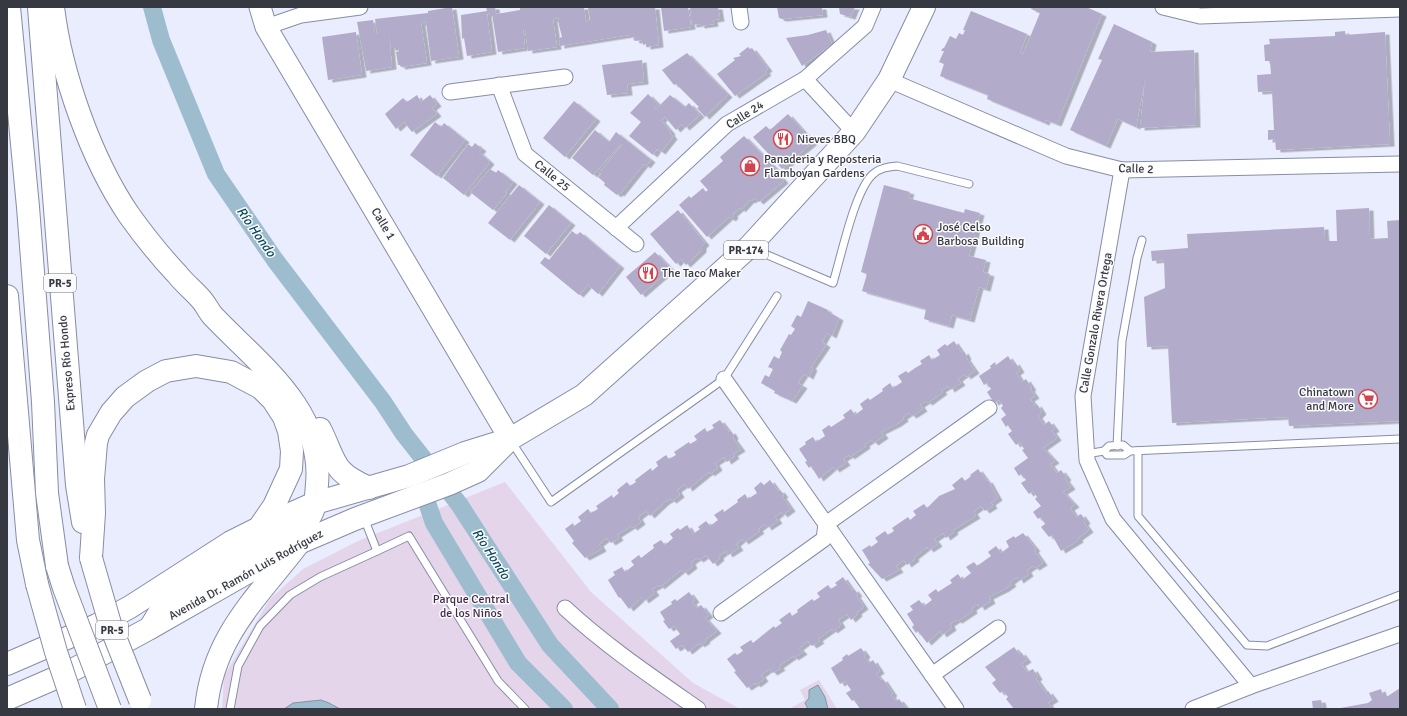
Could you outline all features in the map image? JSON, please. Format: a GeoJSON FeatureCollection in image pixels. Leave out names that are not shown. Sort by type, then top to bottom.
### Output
{"type":"FeatureCollection","features":[{"type":"Feature","properties":{"kind":"main road"},"geometry":{"type":"LineString","coordinates":[[9,7],[28,207],[43,402],[47,493],[57,566],[110,709]]}},
{"type":"Feature","properties":{"kind":"main road","name":"Expreso Río Hondo"},"geometry":{"type":"LineString","coordinates":[[38,7],[77,485],[91,558],[111,627],[142,705]]}},
{"type":"Feature","properties":{"kind":"main road"},"geometry":{"type":"LineString","coordinates":[[53,7],[56,38],[73,95],[88,137],[106,174],[129,215],[146,239],[177,275],[201,299],[211,314],[287,392],[298,408],[314,446],[318,465],[315,503],[312,514],[303,523],[201,578],[164,605],[150,628]]}},
{"type":"Feature","properties":{"kind":"main road","name":"Avenida Dr. Ramón Luis Rodríguez"},"geometry":{"type":"LineString","coordinates":[[7,664],[83,632],[130,607],[179,574],[231,542],[259,528],[315,503],[409,476],[465,453],[510,439],[584,396],[749,247],[854,132],[889,80],[924,7]]}},
{"type":"Feature","properties":{"kind":"main road"},"geometry":{"type":"LineString","coordinates":[[7,296],[9,359],[28,540],[36,584],[75,709]]}},
{"type":"Feature","properties":{"kind":"main road"},"geometry":{"type":"LineString","coordinates":[[201,299],[215,308],[300,395],[314,417],[339,469],[351,480],[369,488]]}},
{"type":"Feature","properties":{"kind":"main road"},"geometry":{"type":"LineString","coordinates":[[91,558],[94,513],[93,460],[98,434],[125,397],[147,381],[166,370],[186,367],[211,367],[231,372],[261,388],[273,400],[284,417],[289,431],[292,451],[291,469],[274,506],[259,528]]}},
{"type":"Feature","properties":{"kind":"main road","name":"Avenida Dr. Ramón Luis Rodríguez"},"geometry":{"type":"LineString","coordinates":[[7,699],[46,683],[103,655],[299,543],[368,514],[417,497],[478,471],[510,439]]}},
{"type":"Feature","properties":{"kind":"main road"},"geometry":{"type":"LineString","coordinates":[[206,709],[212,677],[224,644],[240,618],[299,543]]}},
{"type":"Feature","properties":{"kind":"street","name":"Calle 1"},"geometry":{"type":"LineString","coordinates":[[260,7],[266,27],[510,439]]}},
{"type":"Feature","properties":{"kind":"street"},"geometry":{"type":"LineString","coordinates":[[266,27],[301,15],[360,7]]}},
{"type":"Feature","properties":{"kind":"street"},"geometry":{"type":"LineString","coordinates":[[738,7],[741,22]]}},
{"type":"Feature","properties":{"kind":"street","name":"Calle 24"},"geometry":{"type":"LineString","coordinates":[[616,228],[727,124],[805,79],[865,26],[873,7]]}},
{"type":"Feature","properties":{"kind":"street"},"geometry":{"type":"LineString","coordinates":[[1163,7],[1200,16],[1400,9]]}},
{"type":"Feature","properties":{"kind":"street"},"geometry":{"type":"LineString","coordinates":[[450,92],[565,77]]}},
{"type":"Feature","properties":{"kind":"street"},"geometry":{"type":"LineString","coordinates":[[805,79],[854,132]]}},
{"type":"Feature","properties":{"kind":"street","name":"Calle 2"},"geometry":{"type":"LineString","coordinates":[[889,80],[1066,156],[1122,170],[1400,164]]}},
{"type":"Feature","properties":{"kind":"street","name":"Calle 25"},"geometry":{"type":"LineString","coordinates":[[499,85],[525,154],[636,244]]}},
{"type":"Feature","properties":{"kind":"street","name":"Calle Gonzalo Rivera Ortega"},"geometry":{"type":"LineString","coordinates":[[1122,170],[1083,396],[1087,460],[1113,520],[1251,686]]}},
{"type":"Feature","properties":{"kind":"street"},"geometry":{"type":"LineString","coordinates":[[724,379],[956,709]]}},
{"type":"Feature","properties":{"kind":"street"},"geometry":{"type":"LineString","coordinates":[[721,613],[824,539],[826,524],[989,408]]}},
{"type":"Feature","properties":{"kind":"street"},"geometry":{"type":"LineString","coordinates":[[565,608],[642,670],[698,709]]}},
{"type":"Feature","properties":{"kind":"street"},"geometry":{"type":"LineString","coordinates":[[932,675],[998,628]]}},
{"type":"Feature","properties":{"kind":"street"},"geometry":{"type":"LineString","coordinates":[[1193,709],[1251,686],[1400,634]]}},
{"type":"Feature","properties":{"kind":"lane"},"geometry":{"type":"LineString","coordinates":[[749,247],[833,283],[860,192],[873,174],[886,167],[898,166],[969,184]]}},
{"type":"Feature","properties":{"kind":"lane"},"geometry":{"type":"LineString","coordinates":[[1117,446],[1122,341],[1137,258],[1142,240]]}},
{"type":"Feature","properties":{"kind":"lane"},"geometry":{"type":"LineString","coordinates":[[510,439],[551,502],[724,379],[777,296]]}},
{"type":"Feature","properties":{"kind":"lane"},"geometry":{"type":"LineString","coordinates":[[1104,451],[1107,455],[1124,455],[1130,451],[1138,450],[1400,439]]}},
{"type":"Feature","properties":{"kind":"lane"},"geometry":{"type":"LineString","coordinates":[[1086,454],[1104,451],[1109,446],[1123,445],[1130,451]]}},
{"type":"Feature","properties":{"kind":"lane"},"geometry":{"type":"LineString","coordinates":[[1138,450],[1138,516],[1247,645],[1267,646],[1400,595]]}},
{"type":"Feature","properties":{"kind":"lane"},"geometry":{"type":"LineString","coordinates":[[368,514],[377,551]]}},
{"type":"Feature","properties":{"kind":"lane"},"geometry":{"type":"LineString","coordinates":[[230,709],[238,666],[260,626],[290,596],[320,577],[409,536],[498,681],[525,709]]}},
{"type":"Feature","properties":{"kind":"green space","name":"Parque Central de los Niños"},"geometry":{"type":"Polygon","coordinates":[[[505,482],[591,592],[693,683],[740,709],[222,709],[224,676],[270,599],[303,569],[358,541],[505,482]]]}},
{"type":"Feature","properties":{"kind":"green space"},"geometry":{"type":"Polygon","coordinates":[[[819,680],[837,709],[789,709],[805,700],[800,690],[819,680]]]}},
{"type":"Feature","properties":{"kind":"water"},"geometry":{"type":"Polygon","coordinates":[[[818,685],[825,697],[828,709],[808,709],[805,703],[809,698],[809,690],[818,685]]]}},
{"type":"Feature","properties":{"kind":"water"},"geometry":{"type":"Polygon","coordinates":[[[321,700],[340,709],[284,709],[293,703],[321,700]]]}},
{"type":"Feature","properties":{"kind":"building"},"geometry":{"type":"Polygon","coordinates":[[[452,7],[459,57],[431,61],[426,22],[421,23],[427,63],[401,67],[398,65],[396,52],[399,51],[398,48],[391,48],[389,32],[392,67],[366,71],[357,22],[373,20],[375,33],[377,33],[375,19],[428,13],[428,11],[452,7]]]}},
{"type":"Feature","properties":{"kind":"building"},"geometry":{"type":"Polygon","coordinates":[[[486,7],[495,7],[496,14],[520,10],[520,8],[527,7],[584,7],[586,22],[590,19],[588,8],[655,7],[659,45],[646,47],[646,44],[643,45],[642,40],[635,41],[634,37],[629,38],[629,35],[560,46],[559,38],[562,37],[558,21],[559,18],[553,19],[557,47],[528,51],[525,29],[523,29],[525,48],[498,52],[492,14],[487,14],[492,52],[467,56],[464,38],[462,39],[461,15],[487,11],[486,7]]]}},
{"type":"Feature","properties":{"kind":"building"},"geometry":{"type":"Polygon","coordinates":[[[661,7],[688,7],[691,27],[664,31],[661,7]]]}},
{"type":"Feature","properties":{"kind":"building"},"geometry":{"type":"Polygon","coordinates":[[[690,7],[718,7],[720,19],[713,20],[714,24],[700,26],[700,24],[692,25],[690,7]]]}},
{"type":"Feature","properties":{"kind":"building"},"geometry":{"type":"Polygon","coordinates":[[[777,7],[822,7],[823,15],[782,19],[779,18],[777,7]]]}},
{"type":"Feature","properties":{"kind":"building"},"geometry":{"type":"Polygon","coordinates":[[[839,7],[855,7],[851,17],[840,14],[839,7]]]}},
{"type":"Feature","properties":{"kind":"building"},"geometry":{"type":"Polygon","coordinates":[[[1032,7],[1086,7],[1102,14],[1057,124],[1046,120],[1045,123],[987,99],[988,95],[940,76],[944,64],[939,62],[944,51],[941,51],[950,36],[956,39],[959,33],[963,35],[965,30],[963,30],[971,11],[1027,34],[1020,53],[1023,54],[1040,13],[1031,9],[1032,7]]]}},
{"type":"Feature","properties":{"kind":"building"},"geometry":{"type":"Polygon","coordinates":[[[1114,24],[1152,42],[1150,52],[1194,50],[1196,125],[1140,128],[1145,80],[1136,127],[1118,119],[1106,146],[1070,130],[1102,60],[1098,59],[1114,24]]]}},
{"type":"Feature","properties":{"kind":"building"},"geometry":{"type":"Polygon","coordinates":[[[826,30],[832,44],[802,66],[786,38],[808,35],[826,30]]]}},
{"type":"Feature","properties":{"kind":"building"},"geometry":{"type":"Polygon","coordinates":[[[1345,31],[1345,35],[1385,32],[1390,144],[1276,150],[1275,139],[1268,140],[1268,130],[1274,130],[1272,91],[1258,92],[1257,75],[1271,74],[1270,61],[1265,61],[1264,45],[1270,44],[1269,39],[1335,36],[1335,32],[1345,31]]]}},
{"type":"Feature","properties":{"kind":"building"},"geometry":{"type":"Polygon","coordinates":[[[356,32],[362,75],[328,80],[322,37],[356,32]]]}},
{"type":"Feature","properties":{"kind":"building"},"geometry":{"type":"Polygon","coordinates":[[[748,47],[750,49],[752,48],[768,69],[765,71],[767,73],[735,96],[717,74],[735,60],[733,58],[741,56],[739,54],[748,47]]]}},
{"type":"Feature","properties":{"kind":"building"},"geometry":{"type":"Polygon","coordinates":[[[687,53],[728,95],[705,117],[697,108],[699,107],[676,84],[674,85],[662,70],[687,53]]]}},
{"type":"Feature","properties":{"kind":"building"},"geometry":{"type":"Polygon","coordinates":[[[642,60],[644,82],[627,84],[628,93],[607,95],[602,65],[642,60]]]}},
{"type":"Feature","properties":{"kind":"building"},"geometry":{"type":"Polygon","coordinates":[[[648,94],[658,104],[654,108],[656,109],[670,95],[685,107],[689,103],[700,115],[685,128],[682,124],[676,130],[665,117],[661,120],[671,132],[670,133],[673,137],[661,152],[657,149],[653,155],[629,136],[641,122],[630,113],[648,94]]]}},
{"type":"Feature","properties":{"kind":"building"},"geometry":{"type":"Polygon","coordinates":[[[417,95],[421,102],[430,95],[437,104],[432,108],[437,114],[412,132],[404,122],[396,129],[385,114],[403,98],[407,102],[417,95]]]}},
{"type":"Feature","properties":{"kind":"building"},"geometry":{"type":"Polygon","coordinates":[[[574,101],[596,119],[565,157],[543,138],[574,101]]]}},
{"type":"Feature","properties":{"kind":"building","name":"Nieves BBQ"},"geometry":{"type":"Polygon","coordinates":[[[788,114],[813,142],[782,169],[753,137],[766,126],[770,130],[788,114]]]}},
{"type":"Feature","properties":{"kind":"building"},"geometry":{"type":"Polygon","coordinates":[[[435,122],[441,127],[444,123],[465,140],[437,176],[410,155],[435,122]]]}},
{"type":"Feature","properties":{"kind":"building"},"geometry":{"type":"Polygon","coordinates":[[[595,130],[609,142],[616,132],[651,160],[646,166],[644,164],[620,194],[618,193],[617,195],[604,185],[605,183],[598,177],[601,174],[599,173],[622,145],[621,144],[593,175],[572,158],[595,130]]]}},
{"type":"Feature","properties":{"kind":"building"},"geometry":{"type":"Polygon","coordinates":[[[744,136],[777,170],[776,171],[784,181],[759,202],[755,198],[751,201],[750,200],[741,210],[740,208],[733,214],[734,216],[731,219],[729,217],[707,237],[679,205],[689,196],[691,198],[703,188],[706,192],[708,190],[700,181],[723,161],[720,157],[744,136]]]}},
{"type":"Feature","properties":{"kind":"building"},"geometry":{"type":"Polygon","coordinates":[[[475,143],[482,149],[479,152],[490,162],[464,195],[443,178],[468,144],[472,147],[475,143]]]}},
{"type":"Feature","properties":{"kind":"building"},"geometry":{"type":"Polygon","coordinates":[[[490,169],[496,173],[498,170],[513,182],[505,192],[507,193],[493,210],[470,192],[490,169]]]}},
{"type":"Feature","properties":{"kind":"building"},"geometry":{"type":"Polygon","coordinates":[[[519,185],[540,202],[510,240],[488,223],[519,185]]]}},
{"type":"Feature","properties":{"kind":"building","name":"José Celso Barbosa Building"},"geometry":{"type":"Polygon","coordinates":[[[884,185],[910,192],[908,198],[964,213],[965,209],[980,213],[969,256],[986,260],[983,272],[990,274],[986,289],[979,287],[970,320],[952,315],[949,326],[924,319],[926,309],[862,291],[867,274],[861,272],[884,185]]]}},
{"type":"Feature","properties":{"kind":"building"},"geometry":{"type":"Polygon","coordinates":[[[549,205],[571,223],[546,254],[524,236],[549,205]]]}},
{"type":"Feature","properties":{"kind":"building"},"geometry":{"type":"Polygon","coordinates":[[[1369,208],[1370,239],[1388,238],[1387,221],[1400,220],[1400,421],[1289,426],[1288,417],[1172,423],[1168,346],[1147,347],[1144,297],[1165,288],[1164,260],[1152,261],[1151,251],[1188,248],[1187,234],[1324,227],[1325,241],[1337,241],[1336,210],[1369,208]]]}},
{"type":"Feature","properties":{"kind":"building"},"geometry":{"type":"Polygon","coordinates":[[[678,210],[705,243],[702,246],[702,250],[686,265],[681,259],[676,264],[650,234],[678,210]]]}},
{"type":"Feature","properties":{"kind":"building"},"geometry":{"type":"Polygon","coordinates":[[[572,231],[577,235],[580,232],[620,266],[598,294],[588,285],[579,295],[540,263],[545,257],[549,260],[572,231]]]}},
{"type":"Feature","properties":{"kind":"building","name":"The Taco Maker"},"geometry":{"type":"Polygon","coordinates":[[[655,252],[671,269],[641,295],[626,277],[655,252]]]}},
{"type":"Feature","properties":{"kind":"building"},"geometry":{"type":"Polygon","coordinates":[[[808,301],[828,310],[827,311],[839,318],[832,336],[827,333],[822,342],[826,345],[811,367],[813,368],[809,377],[804,374],[798,383],[803,386],[792,401],[774,393],[775,391],[761,383],[765,375],[769,377],[773,369],[768,367],[774,356],[779,359],[782,352],[780,350],[789,334],[791,335],[795,329],[791,326],[797,315],[801,317],[808,301]]]}},
{"type":"Feature","properties":{"kind":"building"},"geometry":{"type":"Polygon","coordinates":[[[954,341],[962,353],[964,351],[967,357],[966,358],[975,371],[966,377],[965,374],[958,379],[961,383],[950,390],[948,386],[941,390],[943,392],[928,403],[926,401],[920,405],[923,409],[912,416],[909,413],[903,417],[904,419],[897,424],[881,432],[884,436],[874,443],[871,440],[865,444],[866,446],[850,457],[849,455],[843,459],[846,463],[835,470],[833,467],[819,479],[811,466],[809,468],[805,462],[807,461],[799,449],[806,444],[805,442],[813,437],[816,442],[825,436],[822,430],[829,425],[831,427],[845,418],[843,415],[851,409],[855,415],[863,409],[860,404],[868,398],[870,400],[883,391],[882,389],[890,383],[893,388],[902,382],[898,376],[906,371],[908,373],[922,364],[920,361],[929,355],[932,360],[940,355],[937,350],[945,344],[947,346],[954,341]]]}},
{"type":"Feature","properties":{"kind":"building"},"geometry":{"type":"Polygon","coordinates":[[[1008,356],[1013,364],[1015,362],[1020,370],[1016,373],[1022,382],[1026,379],[1032,388],[1030,389],[1035,396],[1030,399],[1035,406],[1037,404],[1042,412],[1038,416],[1044,425],[1049,421],[1055,429],[1052,431],[1057,438],[1043,448],[1055,461],[1050,464],[1057,473],[1061,470],[1067,478],[1065,479],[1071,487],[1063,492],[1075,505],[1070,508],[1076,517],[1081,514],[1086,521],[1084,523],[1089,530],[1078,538],[1079,540],[1061,551],[1052,535],[1049,537],[1041,527],[1045,524],[1041,517],[1038,519],[1033,512],[1041,506],[1035,499],[1037,497],[1033,491],[1029,494],[1021,483],[1026,480],[1021,474],[1019,476],[1014,468],[1028,458],[1022,450],[1024,449],[1020,442],[1016,445],[1008,434],[1012,431],[1008,425],[1006,427],[1001,419],[1006,415],[1001,408],[1003,406],[999,400],[994,403],[987,392],[991,389],[987,383],[984,385],[979,376],[991,368],[990,366],[995,362],[996,365],[1008,356]]]}},
{"type":"Feature","properties":{"kind":"building"},"geometry":{"type":"Polygon","coordinates":[[[720,420],[729,432],[731,431],[734,436],[733,438],[741,449],[733,454],[735,456],[727,462],[724,457],[715,463],[718,468],[710,474],[709,472],[688,489],[685,484],[677,490],[680,495],[672,501],[670,499],[665,502],[650,516],[646,511],[638,517],[641,522],[633,528],[631,526],[617,535],[619,538],[611,543],[607,538],[599,544],[602,549],[585,558],[572,543],[574,541],[565,529],[573,523],[574,526],[581,521],[578,517],[588,509],[591,513],[598,509],[596,506],[612,495],[613,498],[619,493],[617,490],[627,482],[630,486],[636,482],[635,480],[651,468],[652,471],[658,466],[656,462],[666,455],[669,459],[676,455],[674,452],[689,442],[690,444],[697,440],[694,436],[705,428],[707,432],[714,428],[712,425],[720,420]]]}},
{"type":"Feature","properties":{"kind":"building"},"geometry":{"type":"Polygon","coordinates":[[[978,469],[987,481],[988,480],[998,498],[991,503],[993,506],[985,511],[981,506],[973,512],[976,516],[953,530],[954,532],[946,538],[943,533],[934,539],[938,544],[929,550],[927,547],[914,557],[915,559],[907,565],[904,560],[896,566],[899,570],[882,579],[868,564],[870,563],[862,550],[870,545],[871,547],[878,542],[875,538],[885,531],[888,535],[894,531],[892,528],[908,517],[910,520],[916,515],[913,511],[924,504],[927,508],[939,496],[955,489],[952,485],[962,477],[965,481],[978,469]]]}},
{"type":"Feature","properties":{"kind":"building"},"geometry":{"type":"Polygon","coordinates":[[[770,480],[778,491],[780,490],[784,495],[782,496],[791,509],[783,515],[781,512],[775,517],[778,521],[767,528],[765,524],[758,529],[760,531],[744,542],[742,539],[736,544],[739,548],[728,555],[726,551],[719,556],[720,558],[713,564],[706,555],[699,560],[697,558],[691,562],[693,566],[684,573],[681,570],[660,587],[659,585],[652,589],[655,593],[644,601],[642,597],[629,609],[620,597],[619,598],[608,580],[615,575],[613,572],[622,567],[625,572],[634,565],[631,561],[639,555],[641,558],[654,548],[653,545],[661,540],[665,545],[673,538],[670,534],[678,528],[680,530],[687,525],[693,534],[700,529],[698,527],[706,521],[710,526],[718,520],[714,515],[723,509],[724,512],[738,502],[737,500],[745,494],[748,499],[757,493],[754,488],[761,482],[764,485],[770,480]]]}},
{"type":"Feature","properties":{"kind":"building"},"geometry":{"type":"Polygon","coordinates":[[[1023,533],[1036,549],[1034,550],[1043,563],[1035,568],[1033,566],[1027,570],[1029,574],[1019,581],[1017,577],[1010,582],[1012,584],[1005,589],[989,597],[991,601],[980,608],[978,604],[972,608],[973,611],[958,621],[956,620],[950,624],[952,628],[942,635],[940,631],[927,643],[918,631],[916,633],[912,627],[914,625],[907,614],[913,610],[910,606],[919,600],[924,606],[932,600],[928,595],[936,589],[938,592],[952,583],[950,580],[958,574],[962,580],[971,573],[966,567],[974,562],[977,566],[991,556],[988,552],[996,546],[1001,553],[1009,547],[1006,541],[1023,533]]]}},
{"type":"Feature","properties":{"kind":"building"},"geometry":{"type":"Polygon","coordinates":[[[843,577],[852,590],[854,589],[858,594],[856,595],[864,607],[857,612],[858,614],[851,620],[847,614],[838,620],[841,625],[833,631],[832,629],[818,639],[820,641],[812,646],[808,641],[799,648],[803,652],[794,658],[793,656],[779,666],[781,668],[773,673],[769,669],[761,675],[764,679],[756,685],[755,683],[747,688],[734,672],[736,671],[727,659],[735,653],[737,655],[743,651],[740,647],[751,640],[753,643],[774,626],[775,628],[782,623],[779,620],[790,612],[792,616],[798,612],[797,610],[812,599],[814,601],[820,597],[817,593],[828,585],[831,589],[837,585],[835,583],[843,577]]]}},
{"type":"Feature","properties":{"kind":"building"},"geometry":{"type":"Polygon","coordinates":[[[689,592],[695,600],[692,602],[697,608],[701,605],[709,615],[705,618],[717,631],[705,640],[706,641],[700,645],[699,643],[688,652],[682,645],[676,649],[670,641],[680,634],[674,626],[669,629],[663,621],[665,620],[660,612],[672,604],[671,602],[675,599],[677,601],[689,592]]]}},
{"type":"Feature","properties":{"kind":"building"},"geometry":{"type":"Polygon","coordinates":[[[1014,647],[1019,654],[1021,652],[1027,660],[1021,664],[1027,672],[1033,669],[1038,677],[1036,679],[1046,693],[1048,691],[1054,699],[1048,703],[1053,709],[1014,709],[1006,699],[1008,697],[1003,691],[1000,693],[992,683],[996,680],[985,667],[1014,647]]]}},
{"type":"Feature","properties":{"kind":"building"},"geometry":{"type":"Polygon","coordinates":[[[861,648],[866,655],[864,657],[869,663],[873,660],[880,671],[876,674],[881,680],[883,679],[893,694],[891,695],[896,701],[899,699],[907,709],[860,709],[854,700],[852,701],[846,693],[851,690],[845,681],[840,684],[831,668],[843,660],[842,658],[847,654],[848,656],[861,648]]]}},
{"type":"Feature","properties":{"kind":"building"},"geometry":{"type":"Polygon","coordinates":[[[1400,688],[1400,709],[1335,709],[1368,703],[1372,700],[1369,693],[1381,689],[1383,696],[1388,696],[1400,688]]]}},
{"type":"Feature","properties":{"kind":"building"},"geometry":{"type":"Polygon","coordinates":[[[1321,700],[1323,709],[1313,709],[1312,701],[1321,700]]]}},
{"type":"Feature","properties":{"kind":"waterway","name":"Río Hondo"},"geometry":{"type":"LineString","coordinates":[[152,7],[161,40],[216,174],[275,260],[383,402],[404,434],[459,504],[550,645],[610,709]]}},
{"type":"Feature","properties":{"kind":"waterway","name":"Río Hondo"},"geometry":{"type":"LineString","coordinates":[[420,482],[434,523],[518,663],[564,709]]}},
{"type":"Feature","properties":{"kind":"place","name":"Nieves BBQ"},"geometry":{"type":"Point","coordinates":[783,139]}},
{"type":"Feature","properties":{"kind":"place","name":"Panaderia y Reposteria Flamboyan Gardens"},"geometry":{"type":"Point","coordinates":[750,166]}},
{"type":"Feature","properties":{"kind":"place","name":"José Celso Barbosa Building"},"geometry":{"type":"Point","coordinates":[923,234]}},
{"type":"Feature","properties":{"kind":"place","name":"The Taco Maker"},"geometry":{"type":"Point","coordinates":[648,273]}},
{"type":"Feature","properties":{"kind":"place","name":"Chinatown and More"},"geometry":{"type":"Point","coordinates":[1368,399]}}]}
